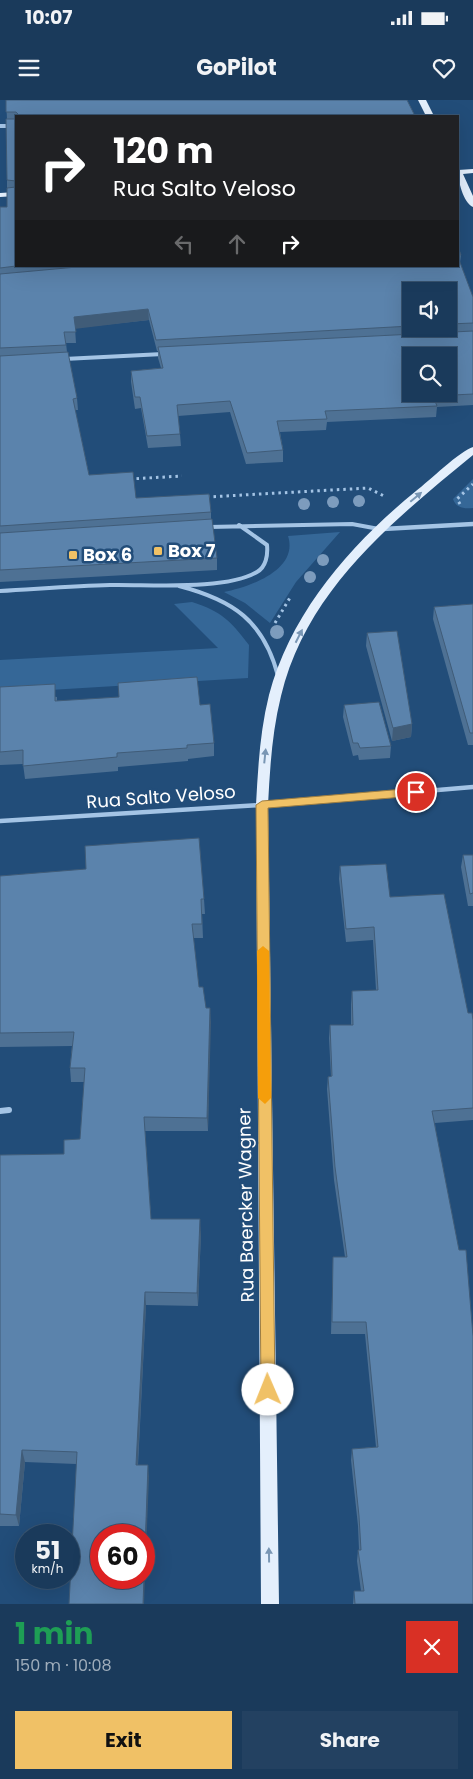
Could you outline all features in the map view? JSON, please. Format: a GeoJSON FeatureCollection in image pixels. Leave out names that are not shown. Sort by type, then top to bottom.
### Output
{"type":"FeatureCollection","features":[{"type":"Feature","properties":{"kind":"main road"},"geometry":{"type":"LineString","coordinates":[[422,100],[430,115]]}},
{"type":"Feature","properties":{"kind":"main road"},"geometry":{"type":"LineString","coordinates":[[459,172],[473,171]]}},
{"type":"Feature","properties":{"kind":"main road"},"geometry":{"type":"LineString","coordinates":[[459,174],[473,205]]}},
{"type":"Feature","properties":{"kind":"main road"},"geometry":{"type":"LineString","coordinates":[[0,195],[15,194]]}},
{"type":"Feature","properties":{"kind":"main road","name":"Rua Baercker Wagner"},"geometry":{"type":"LineString","coordinates":[[270,1604],[262,805],[270,717],[280,681],[298,638],[318,602],[363,544],[473,450]]}},
{"type":"Feature","properties":{"kind":"street"},"geometry":{"type":"LineString","coordinates":[[0,126],[15,126]]}},
{"type":"Feature","properties":{"kind":"street"},"geometry":{"type":"LineString","coordinates":[[59,360],[166,354]]}},
{"type":"Feature","properties":{"kind":"street"},"geometry":{"type":"LineString","coordinates":[[380,529],[473,524]]}},
{"type":"Feature","properties":{"kind":"street","name":"Rua Salto Veloso"},"geometry":{"type":"LineString","coordinates":[[0,821],[262,805],[473,788]]}},
{"type":"Feature","properties":{"kind":"street"},"geometry":{"type":"LineString","coordinates":[[0,1111],[9,1110]]}},
{"type":"Feature","properties":{"kind":"lane"},"geometry":{"type":"LineString","coordinates":[[201,527],[352,524],[380,529]]}},
{"type":"Feature","properties":{"kind":"lane"},"geometry":{"type":"LineString","coordinates":[[0,592],[110,585],[175,584],[229,580],[249,576],[264,565],[268,553],[267,545],[239,525]]}},
{"type":"Feature","properties":{"kind":"lane"},"geometry":{"type":"LineString","coordinates":[[175,584],[198,590],[215,598],[249,621],[266,640],[280,681]]}},
{"type":"Feature","properties":{"kind":"path"},"geometry":{"type":"LineString","coordinates":[[125,479],[182,476]]}},
{"type":"Feature","properties":{"kind":"path"},"geometry":{"type":"LineString","coordinates":[[467,506],[458,503],[457,499],[473,484]]}},
{"type":"Feature","properties":{"kind":"path"},"geometry":{"type":"LineString","coordinates":[[204,498],[368,488],[384,496]]}},
{"type":"Feature","properties":{"kind":"shaded area"},"geometry":{"type":"Polygon","coordinates":[[[473,479],[473,508],[458,506],[453,499],[473,479]]]}},
{"type":"Feature","properties":{"kind":"shaded area"},"geometry":{"type":"Polygon","coordinates":[[[340,532],[296,582],[270,623],[245,603],[224,592],[246,586],[270,575],[286,558],[289,548],[288,536],[340,532]]]}},
{"type":"Feature","properties":{"kind":"shaded area"},"geometry":{"type":"Polygon","coordinates":[[[192,602],[211,609],[225,618],[237,629],[249,645],[248,678],[0,693],[0,660],[218,648],[174,604],[192,602]]]}},
{"type":"Feature","properties":{"kind":"building"},"geometry":{"type":"Polygon","coordinates":[[[6,100],[407,100],[414,115],[19,115],[16,112],[6,112],[6,100]]]}},
{"type":"Feature","properties":{"kind":"building"},"geometry":{"type":"Polygon","coordinates":[[[6,119],[15,119],[15,181],[7,180],[6,119]]]}},
{"type":"Feature","properties":{"kind":"building"},"geometry":{"type":"Polygon","coordinates":[[[15,187],[15,266],[0,268],[0,207],[7,207],[7,188],[15,187]]]}},
{"type":"Feature","properties":{"kind":"building"},"geometry":{"type":"Polygon","coordinates":[[[459,260],[473,297],[473,323],[457,324],[457,282],[402,282],[402,326],[156,340],[148,309],[74,317],[76,332],[64,332],[66,345],[0,348],[0,274],[77,267],[459,267],[459,260]]]}},
{"type":"Feature","properties":{"kind":"building"},"geometry":{"type":"Polygon","coordinates":[[[473,331],[473,394],[457,395],[457,347],[402,347],[402,402],[435,402],[437,406],[325,411],[327,419],[277,421],[283,450],[247,453],[230,401],[177,405],[180,434],[147,436],[140,397],[135,397],[131,371],[163,368],[158,347],[402,335],[402,337],[457,337],[457,332],[473,331]]]}},
{"type":"Feature","properties":{"kind":"building"},"geometry":{"type":"Polygon","coordinates":[[[68,352],[77,398],[73,399],[89,475],[133,472],[136,498],[209,494],[211,512],[0,526],[0,356],[68,352]]]}},
{"type":"Feature","properties":{"kind":"building"},"geometry":{"type":"Polygon","coordinates":[[[212,519],[217,558],[0,570],[0,533],[212,519]]]}},
{"type":"Feature","properties":{"kind":"building"},"geometry":{"type":"Polygon","coordinates":[[[473,604],[473,733],[470,733],[434,607],[473,604]]]}},
{"type":"Feature","properties":{"kind":"building"},"geometry":{"type":"Polygon","coordinates":[[[397,631],[412,724],[393,728],[367,633],[397,631]]]}},
{"type":"Feature","properties":{"kind":"building"},"geometry":{"type":"Polygon","coordinates":[[[197,677],[200,705],[210,704],[214,743],[187,745],[187,748],[117,753],[117,757],[23,766],[23,750],[0,752],[0,687],[55,684],[55,701],[119,697],[118,683],[197,677]]]}},
{"type":"Feature","properties":{"kind":"building"},"geometry":{"type":"Polygon","coordinates":[[[379,702],[391,746],[360,748],[358,743],[353,743],[344,705],[379,702]]]}},
{"type":"Feature","properties":{"kind":"building"},"geometry":{"type":"Polygon","coordinates":[[[199,838],[204,899],[201,899],[202,924],[192,924],[199,987],[203,987],[206,1008],[210,1008],[207,1118],[144,1117],[151,1219],[200,1219],[197,1293],[145,1292],[136,1465],[148,1465],[146,1524],[90,1524],[90,1589],[144,1589],[143,1604],[69,1604],[70,1589],[80,1589],[80,1524],[73,1524],[77,1452],[22,1450],[16,1515],[0,1514],[0,1155],[64,1154],[64,1140],[80,1139],[85,1068],[70,1068],[74,1032],[0,1033],[0,876],[86,869],[85,846],[199,838]]]}},
{"type":"Feature","properties":{"kind":"building"},"geometry":{"type":"Polygon","coordinates":[[[463,855],[473,855],[473,893],[470,894],[463,855]]]}},
{"type":"Feature","properties":{"kind":"building"},"geometry":{"type":"Polygon","coordinates":[[[386,864],[390,897],[444,894],[468,1013],[472,1013],[473,1020],[473,1108],[432,1111],[459,1250],[466,1250],[473,1336],[473,1604],[355,1604],[354,1591],[364,1591],[358,1550],[361,1550],[359,1516],[352,1449],[378,1447],[366,1322],[332,1322],[333,1257],[347,1257],[335,1167],[328,1077],[332,1076],[330,1025],[353,1025],[352,991],[378,990],[374,927],[346,929],[340,866],[386,864]]]}},
{"type":"Feature","properties":{"kind":"slow traffic"},"geometry":{"type":"LineString","coordinates":[[263,951],[265,1098]]}},
{"type":"Feature","properties":{"kind":"place","name":"Box 7"},"geometry":{"type":"Point","coordinates":[158,551]}},
{"type":"Feature","properties":{"kind":"place","name":"Box 6"},"geometry":{"type":"Point","coordinates":[73,555]}},
{"type":"Feature","properties":{"kind":"route"},"geometry":{"type":"LineString","coordinates":[[268,1390],[262,805],[416,792]]}}]}
